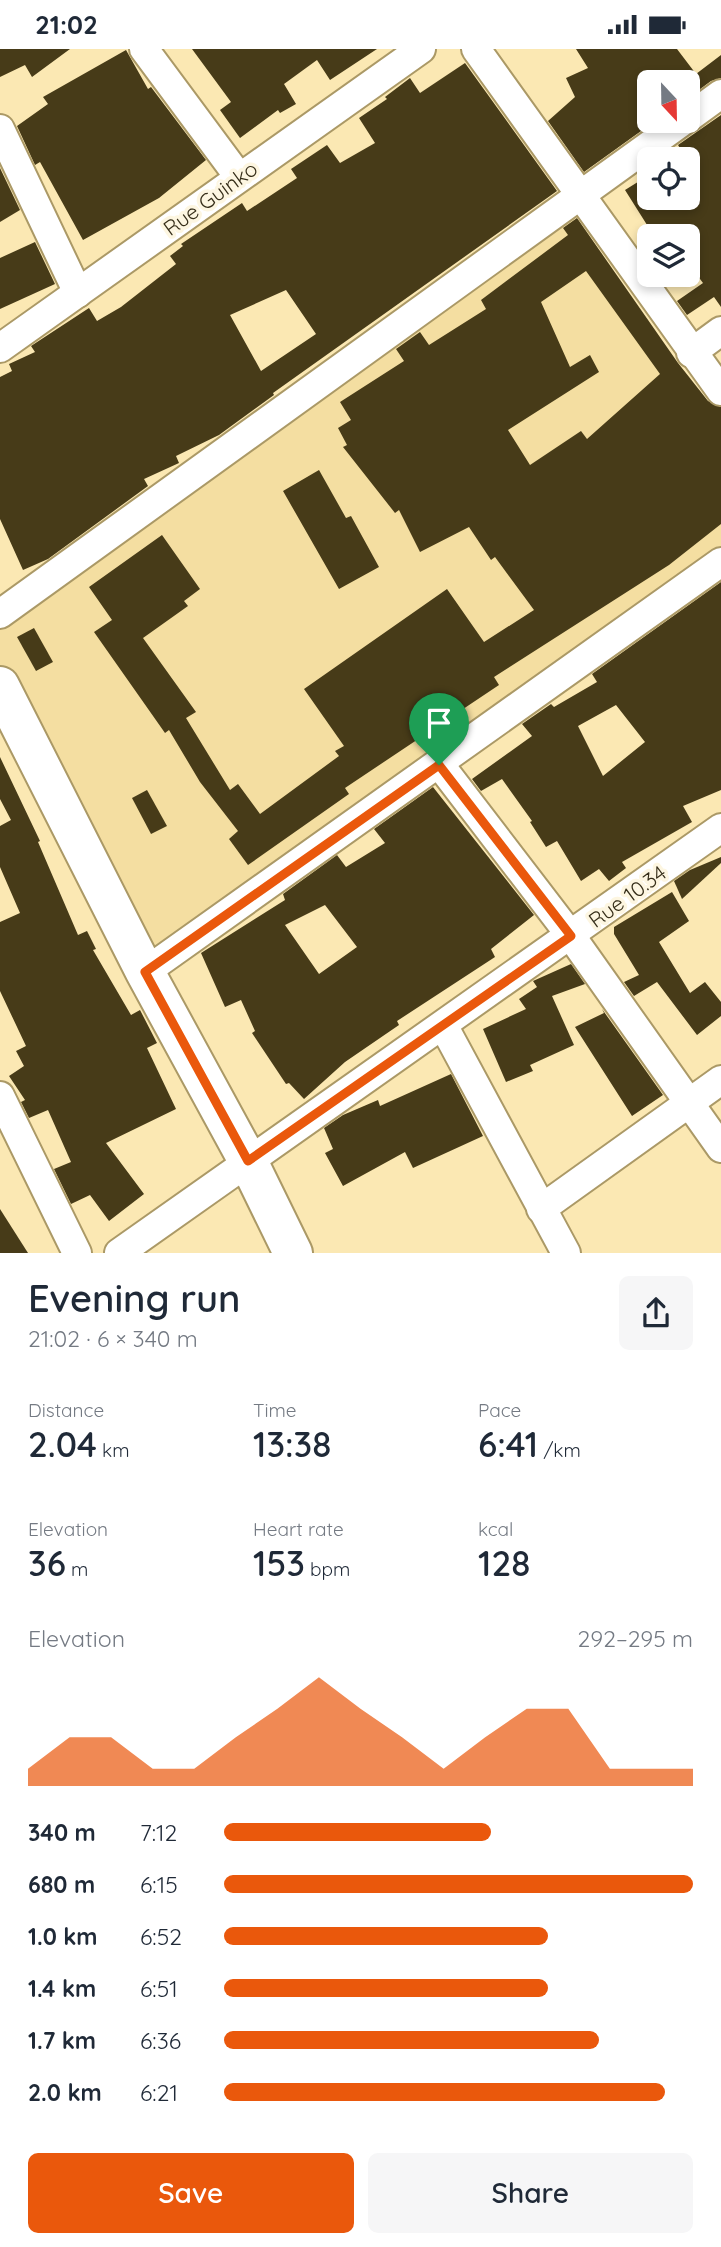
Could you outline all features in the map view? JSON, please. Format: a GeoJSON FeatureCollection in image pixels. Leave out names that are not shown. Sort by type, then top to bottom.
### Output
{"type":"FeatureCollection","features":[{"type":"Feature","properties":{"kind":"street"},"geometry":{"type":"LineString","coordinates":[[144,49],[239,177]]}},
{"type":"Feature","properties":{"kind":"street","name":"Rue Guinko"},"geometry":{"type":"LineString","coordinates":[[0,348],[421,49]]}},
{"type":"Feature","properties":{"kind":"street"},"geometry":{"type":"LineString","coordinates":[[476,49],[691,353],[721,391]]}},
{"type":"Feature","properties":{"kind":"street"},"geometry":{"type":"LineString","coordinates":[[700,110],[721,95]]}},
{"type":"Feature","properties":{"kind":"street"},"geometry":{"type":"LineString","coordinates":[[0,129],[78,293]]}},
{"type":"Feature","properties":{"kind":"street"},"geometry":{"type":"LineString","coordinates":[[0,614],[579,193],[666,133]]}},
{"type":"Feature","properties":{"kind":"street"},"geometry":{"type":"LineString","coordinates":[[691,353],[721,331]]}},
{"type":"Feature","properties":{"kind":"street"},"geometry":{"type":"LineString","coordinates":[[145,972],[721,562]]}},
{"type":"Feature","properties":{"kind":"street"},"geometry":{"type":"LineString","coordinates":[[0,687],[145,972],[248,1161],[293,1253]]}},
{"type":"Feature","properties":{"kind":"street"},"geometry":{"type":"LineString","coordinates":[[439,765],[571,936],[721,1148]]}},
{"type":"Feature","properties":{"kind":"street","name":"Rue 10.34"},"geometry":{"type":"LineString","coordinates":[[119,1253],[721,828]]}},
{"type":"Feature","properties":{"kind":"street"},"geometry":{"type":"LineString","coordinates":[[443,1025],[566,1253]]}},
{"type":"Feature","properties":{"kind":"street"},"geometry":{"type":"LineString","coordinates":[[541,1209],[721,1080]]}},
{"type":"Feature","properties":{"kind":"street"},"geometry":{"type":"LineString","coordinates":[[0,1095],[77,1253]]}},
{"type":"Feature","properties":{"kind":"shaded area"},"geometry":{"type":"Polygon","coordinates":[[[571,217],[721,430],[721,553],[145,967],[0,677],[0,630],[571,217]]]}},
{"type":"Feature","properties":{"kind":"building"},"geometry":{"type":"Polygon","coordinates":[[[0,49],[70,49],[32,77],[25,65],[0,77],[0,49]]]}},
{"type":"Feature","properties":{"kind":"building"},"geometry":{"type":"Polygon","coordinates":[[[192,49],[377,49],[330,80],[317,60],[284,84],[296,104],[280,113],[278,110],[240,138],[220,110],[231,102],[192,49]]]}},
{"type":"Feature","properties":{"kind":"building"},"geometry":{"type":"Polygon","coordinates":[[[576,49],[677,49],[693,70],[637,70],[638,133],[584,172],[548,121],[575,97],[566,78],[588,68],[576,49]]]}},
{"type":"Feature","properties":{"kind":"building"},"geometry":{"type":"Polygon","coordinates":[[[126,50],[148,89],[151,87],[206,160],[159,198],[83,240],[40,162],[35,165],[17,126],[48,104],[43,97],[126,50]]]}},
{"type":"Feature","properties":{"kind":"building"},"geometry":{"type":"Polygon","coordinates":[[[721,55],[721,78],[700,89],[700,71],[721,55]]]}},
{"type":"Feature","properties":{"kind":"building"},"geometry":{"type":"Polygon","coordinates":[[[465,63],[557,191],[273,393],[274,395],[219,435],[176,456],[179,463],[144,479],[148,486],[48,559],[23,570],[0,519],[0,377],[12,371],[9,364],[35,352],[31,346],[89,308],[97,321],[121,307],[176,264],[170,256],[183,246],[181,244],[242,203],[247,211],[297,178],[291,169],[327,145],[340,163],[375,143],[359,118],[387,99],[385,97],[410,78],[420,93],[465,63]],[[286,290],[230,315],[261,371],[316,334],[286,290]]]}},
{"type":"Feature","properties":{"kind":"building"},"geometry":{"type":"Polygon","coordinates":[[[721,115],[721,307],[714,297],[687,315],[677,301],[703,283],[700,279],[700,224],[646,224],[638,210],[700,210],[700,147],[678,145],[695,133],[700,133],[700,130],[721,115]]]}},
{"type":"Feature","properties":{"kind":"building"},"geometry":{"type":"Polygon","coordinates":[[[0,168],[20,210],[0,222],[0,168]]]}},
{"type":"Feature","properties":{"kind":"building"},"geometry":{"type":"Polygon","coordinates":[[[637,182],[637,209],[625,190],[637,182]]]}},
{"type":"Feature","properties":{"kind":"building"},"geometry":{"type":"Polygon","coordinates":[[[577,218],[678,363],[708,401],[721,407],[721,524],[669,565],[494,677],[499,685],[345,788],[349,794],[248,865],[229,839],[238,831],[200,782],[169,730],[165,733],[94,632],[112,620],[89,587],[162,535],[200,589],[184,601],[188,606],[143,638],[196,712],[186,718],[230,790],[238,784],[260,814],[339,756],[335,751],[344,746],[304,689],[447,589],[484,642],[534,610],[495,557],[491,560],[469,527],[420,552],[399,510],[395,513],[343,447],[347,445],[338,428],[351,420],[340,402],[404,361],[396,349],[420,332],[429,345],[486,309],[481,300],[568,235],[563,228],[577,218]],[[586,271],[541,302],[570,367],[590,355],[599,372],[508,430],[530,465],[581,431],[587,439],[660,374],[586,271]]]}},
{"type":"Feature","properties":{"kind":"building"},"geometry":{"type":"Polygon","coordinates":[[[35,242],[55,284],[0,309],[0,258],[35,242]]]}},
{"type":"Feature","properties":{"kind":"building"},"geometry":{"type":"Polygon","coordinates":[[[319,470],[346,518],[351,516],[379,567],[339,589],[283,491],[319,470]]]}},
{"type":"Feature","properties":{"kind":"building"},"geometry":{"type":"Polygon","coordinates":[[[721,582],[721,790],[683,806],[692,822],[622,862],[626,868],[609,881],[599,869],[581,881],[557,841],[546,847],[530,822],[532,821],[502,779],[481,791],[472,779],[532,736],[522,724],[551,704],[554,707],[597,682],[592,674],[721,582]],[[616,705],[578,726],[603,776],[645,742],[616,705]]]}},
{"type":"Feature","properties":{"kind":"building"},"geometry":{"type":"Polygon","coordinates":[[[34,628],[53,662],[36,671],[17,637],[34,628]]]}},
{"type":"Feature","properties":{"kind":"building"},"geometry":{"type":"Polygon","coordinates":[[[0,757],[40,841],[38,842],[78,935],[87,931],[96,949],[93,950],[131,1015],[140,1010],[157,1043],[147,1048],[176,1109],[106,1143],[144,1194],[109,1221],[90,1195],[71,1204],[54,1169],[71,1162],[48,1110],[29,1118],[21,1102],[25,1100],[9,1076],[24,1066],[16,1051],[26,1046],[0,991],[0,922],[20,913],[0,867],[0,826],[11,820],[0,799],[0,757]]]}},
{"type":"Feature","properties":{"kind":"building"},"geometry":{"type":"Polygon","coordinates":[[[433,787],[534,915],[491,949],[495,957],[397,1021],[399,1025],[345,1062],[304,1099],[289,1083],[286,1084],[252,1033],[255,1031],[241,1000],[225,1007],[201,953],[285,900],[283,894],[337,855],[346,867],[385,843],[374,829],[433,787]],[[325,905],[285,925],[319,974],[357,947],[325,905]]]}},
{"type":"Feature","properties":{"kind":"building"},"geometry":{"type":"Polygon","coordinates":[[[147,790],[167,826],[151,834],[132,798],[147,790]]]}},
{"type":"Feature","properties":{"kind":"building"},"geometry":{"type":"Polygon","coordinates":[[[721,857],[721,863],[682,899],[674,881],[690,870],[721,857]]]}},
{"type":"Feature","properties":{"kind":"building"},"geometry":{"type":"Polygon","coordinates":[[[672,892],[689,921],[659,942],[690,993],[705,982],[721,1002],[721,1016],[697,1035],[657,982],[634,996],[624,982],[639,975],[614,934],[614,927],[672,892]]]}},
{"type":"Feature","properties":{"kind":"building"},"geometry":{"type":"Polygon","coordinates":[[[571,964],[585,984],[552,996],[574,1045],[530,1065],[533,1071],[506,1082],[483,1029],[526,1009],[519,999],[537,987],[533,981],[571,964]]]}},
{"type":"Feature","properties":{"kind":"building"},"geometry":{"type":"Polygon","coordinates":[[[602,1009],[663,1095],[632,1116],[575,1027],[604,1013],[602,1009]]]}},
{"type":"Feature","properties":{"kind":"building"},"geometry":{"type":"Polygon","coordinates":[[[451,1074],[483,1136],[413,1168],[405,1152],[343,1186],[325,1153],[333,1149],[324,1128],[343,1115],[378,1100],[380,1106],[451,1074]]]}},
{"type":"Feature","properties":{"kind":"building"},"geometry":{"type":"Polygon","coordinates":[[[0,1209],[28,1253],[0,1253],[0,1209]]]}},
{"type":"Feature","properties":{"kind":"route"},"geometry":{"type":"LineString","coordinates":[[439,765],[571,936],[248,1161],[145,972],[439,765]]}}]}
